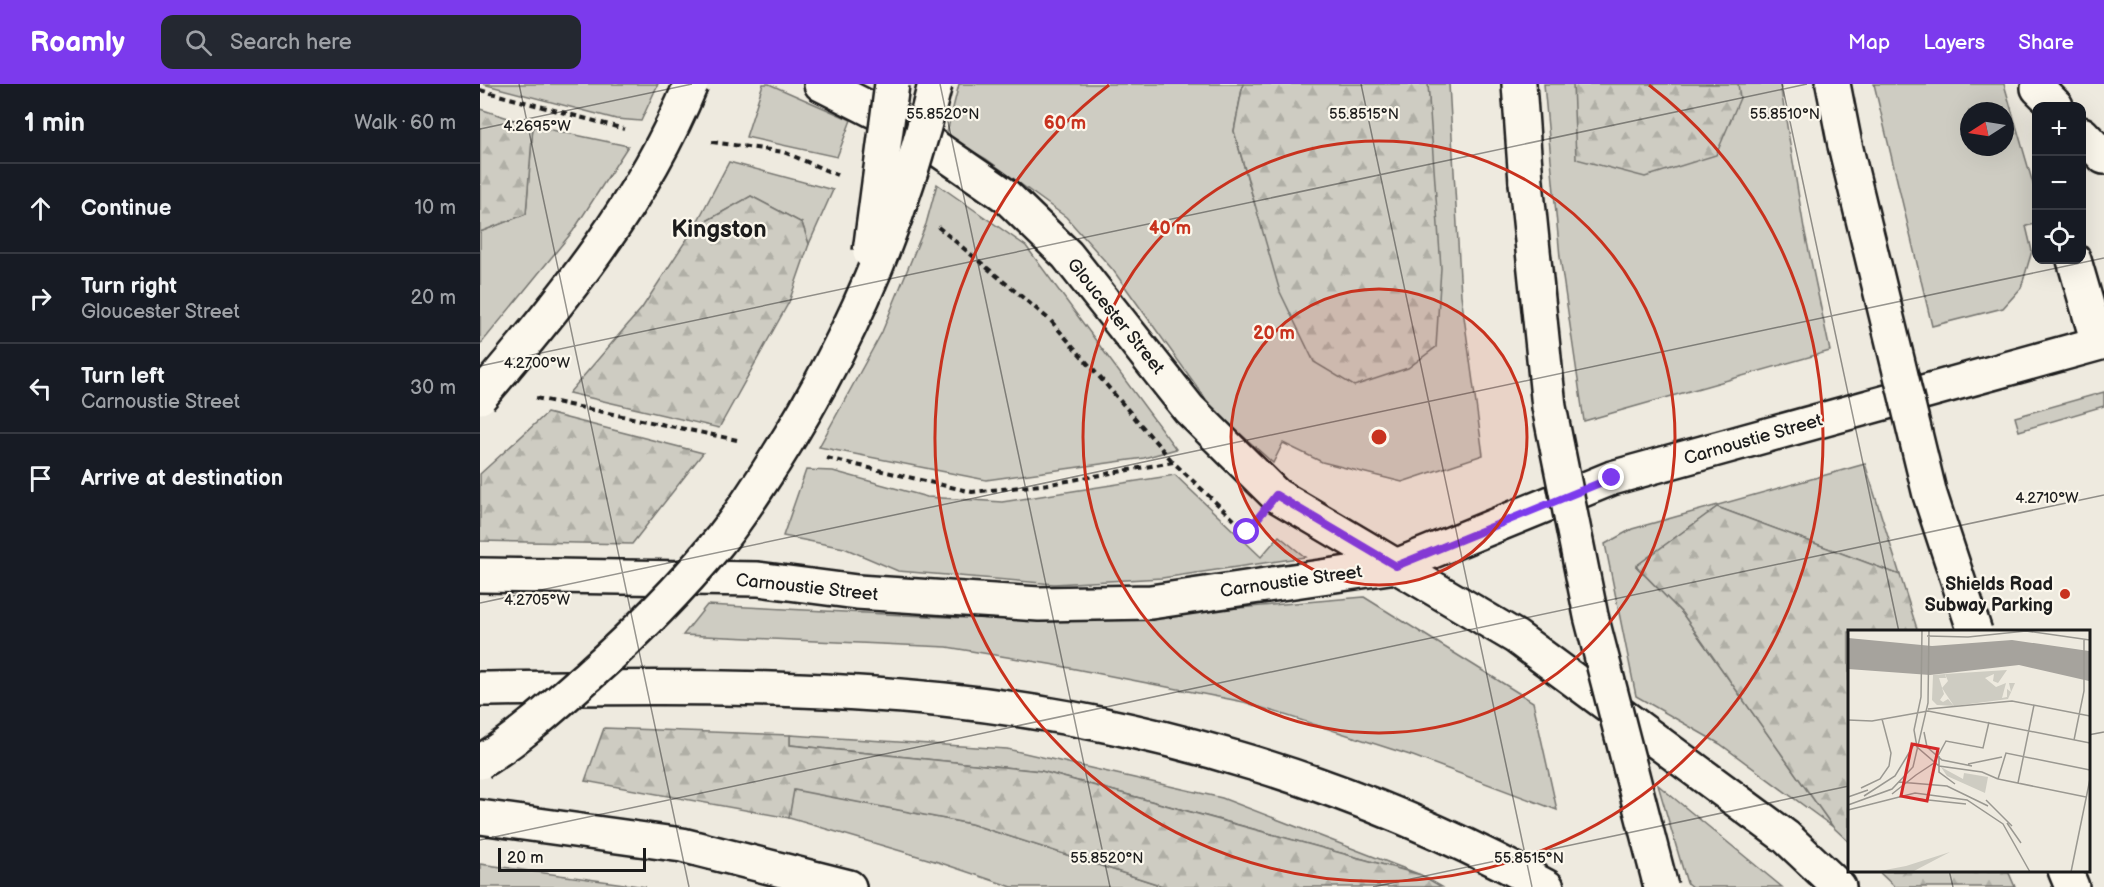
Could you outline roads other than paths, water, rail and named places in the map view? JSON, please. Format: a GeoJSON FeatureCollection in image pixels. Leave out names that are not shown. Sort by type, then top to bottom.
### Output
{"type":"FeatureCollection","features":[{"type":"Feature","properties":{"kind":"main road"},"geometry":{"type":"LineString","coordinates":[[480,397],[574,284],[614,228],[681,108],[691,84]]}},
{"type":"Feature","properties":{"kind":"main road","name":"Gloucester Street"},"geometry":{"type":"LineString","coordinates":[[821,84],[906,127],[1006,196],[1067,255],[1189,409],[1276,495],[1516,637],[1786,837],[1839,887]]}},
{"type":"Feature","properties":{"kind":"main road"},"geometry":{"type":"LineString","coordinates":[[865,297],[892,84]]}},
{"type":"Feature","properties":{"kind":"main road"},"geometry":{"type":"LineString","coordinates":[[480,762],[541,717],[626,642],[718,543],[796,428],[865,297],[895,224],[935,84]]}},
{"type":"Feature","properties":{"kind":"main road"},"geometry":{"type":"LineString","coordinates":[[1519,84],[1526,183],[1549,407],[1591,616],[1661,887]]}},
{"type":"Feature","properties":{"kind":"main road"},"geometry":{"type":"LineString","coordinates":[[1833,84],[1845,145],[1930,495],[1974,630]]}},
{"type":"Feature","properties":{"kind":"main road"},"geometry":{"type":"LineString","coordinates":[[2086,138],[2104,157]]}},
{"type":"Feature","properties":{"kind":"main road"},"geometry":{"type":"LineString","coordinates":[[2075,264],[2101,342]]}},
{"type":"Feature","properties":{"kind":"main road","name":"Carnoustie Street"},"geometry":{"type":"LineString","coordinates":[[480,575],[758,579],[857,592],[1039,604],[1151,602],[1396,566],[1612,478],[2101,342]]}},
{"type":"Feature","properties":{"kind":"main road"},"geometry":{"type":"LineString","coordinates":[[480,689],[643,687],[844,693],[944,700],[1055,715],[1161,738],[1310,783],[1397,814],[1495,859],[1547,887]]}},
{"type":"Feature","properties":{"kind":"main road"},"geometry":{"type":"LineString","coordinates":[[480,817],[682,845],[849,887]]}},
{"type":"Feature","properties":{"kind":"main road"},"geometry":{"type":"LineString","coordinates":[[2066,872],[2072,887]]}},
{"type":"Feature","properties":{"kind":"place","name":"Shields Road Subway Parking"},"geometry":{"type":"Point","coordinates":[2065,594]}},
{"type":"Feature","properties":{"kind":"district","name":"Kingston"},"geometry":{"type":"Point","coordinates":[719,229]}}]}
